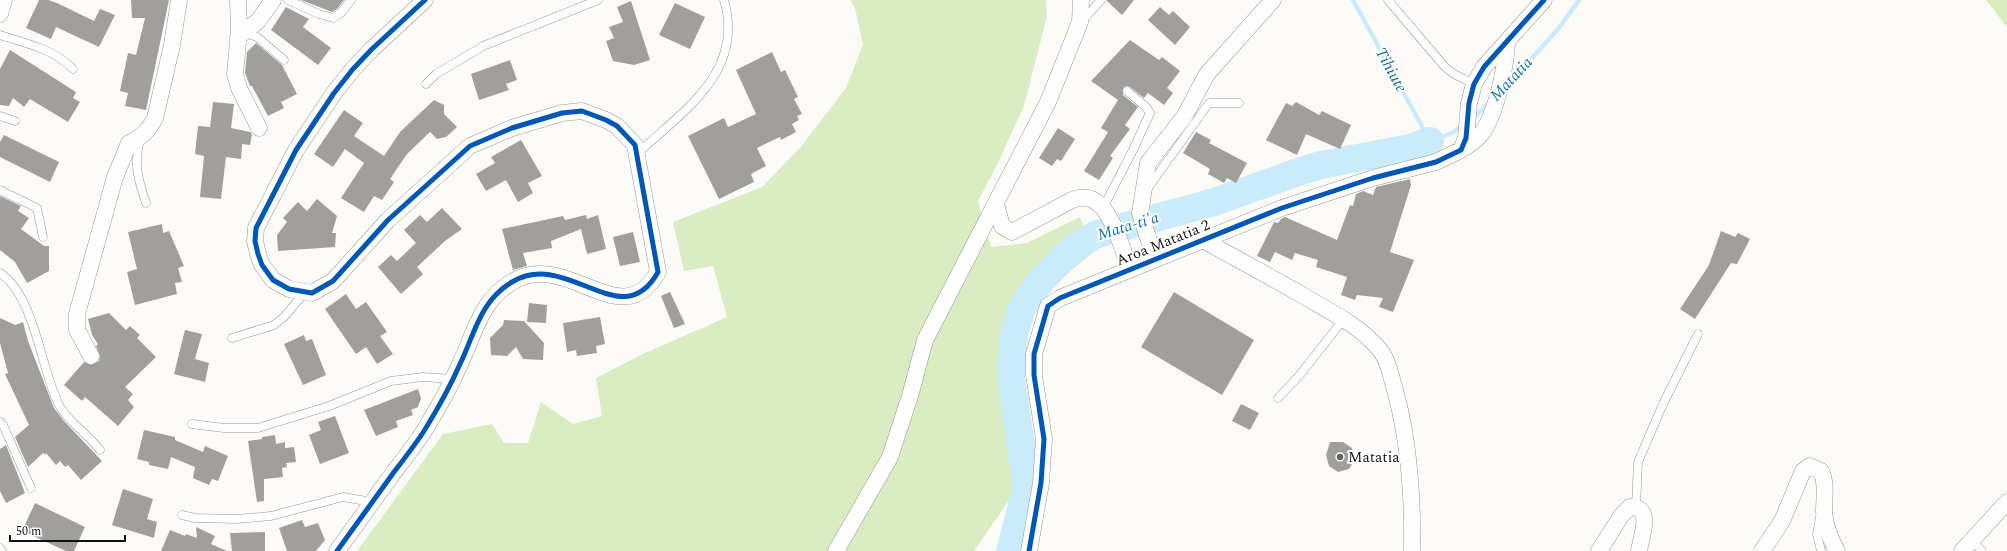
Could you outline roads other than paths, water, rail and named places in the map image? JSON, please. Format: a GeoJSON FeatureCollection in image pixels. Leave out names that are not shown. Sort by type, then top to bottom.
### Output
{"type":"FeatureCollection","features":[{"type":"Feature","properties":{"kind":"street"},"geometry":{"type":"LineString","coordinates":[[91,356],[77,330],[77,314],[115,177],[129,143],[140,138],[150,129],[155,118],[172,45],[179,0]]}},
{"type":"Feature","properties":{"kind":"street"},"geometry":{"type":"LineString","coordinates":[[238,0],[242,35],[235,74],[239,88],[259,128]]}},
{"type":"Feature","properties":{"kind":"street"},"geometry":{"type":"LineString","coordinates":[[242,35],[258,21],[273,0]]}},
{"type":"Feature","properties":{"kind":"street"},"geometry":{"type":"LineString","coordinates":[[337,551],[424,432],[452,379],[475,325],[496,292],[519,277],[531,273],[551,274],[622,298],[634,296],[649,287],[658,272],[638,153],[635,145],[617,126],[606,120],[582,112],[555,115],[512,128],[476,143],[388,220],[333,281],[312,293],[288,289],[273,280],[262,265],[255,241],[258,222],[296,150],[334,93],[353,68],[426,0]]}},
{"type":"Feature","properties":{"kind":"street"},"geometry":{"type":"LineString","coordinates":[[836,551],[890,457],[910,396],[925,340],[1048,102],[1079,25],[1081,0]]}},
{"type":"Feature","properties":{"kind":"street"},"geometry":{"type":"LineString","coordinates":[[1155,259],[1140,208],[1148,163],[1184,117],[1207,74],[1273,0]]}},
{"type":"Feature","properties":{"kind":"street"},"geometry":{"type":"LineString","coordinates":[[1461,150],[1466,138],[1469,103],[1474,84],[1484,67],[1544,0]]}},
{"type":"Feature","properties":{"kind":"street","name":"Aroa Matatia 2"},"geometry":{"type":"LineString","coordinates":[[1029,551],[1043,461],[1044,439],[1034,375],[1034,354],[1043,315],[1048,306],[1060,298],[1202,239],[1342,187],[1436,162],[1461,150],[1474,142],[1484,130],[1493,109],[1506,58],[1507,43]]}},
{"type":"Feature","properties":{"kind":"street"},"geometry":{"type":"LineString","coordinates":[[996,204],[1002,226],[1012,232],[1072,200],[1082,196],[1088,197],[1106,212],[1130,269]]}},
{"type":"Feature","properties":{"kind":"street"},"geometry":{"type":"LineString","coordinates":[[1202,239],[1266,274],[1343,320],[1359,330],[1380,350],[1387,363],[1396,392],[1411,486],[1413,513],[1412,551]]}},
{"type":"Feature","properties":{"kind":"street"},"geometry":{"type":"LineString","coordinates":[[1762,551],[1782,521],[1803,471],[1810,466],[1821,471],[1824,477],[1824,513],[1837,551]]}},
{"type":"Feature","properties":{"kind":"street"},"geometry":{"type":"LineString","coordinates":[[1972,547],[2007,502]]}},
{"type":"Feature","properties":{"kind":"street"},"geometry":{"type":"LineString","coordinates":[[1599,551],[1621,516],[1630,506],[1636,507],[1643,512],[1646,519],[1639,551]]}},
{"type":"Feature","properties":{"kind":"lane"},"geometry":{"type":"LineString","coordinates":[[288,0],[318,14],[333,18],[341,13],[351,0]]}},
{"type":"Feature","properties":{"kind":"lane"},"geometry":{"type":"LineString","coordinates":[[426,84],[436,74],[483,46],[598,0]]}},
{"type":"Feature","properties":{"kind":"lane"},"geometry":{"type":"LineString","coordinates":[[638,153],[698,97],[715,77],[728,40],[724,0]]}},
{"type":"Feature","properties":{"kind":"lane"},"geometry":{"type":"LineString","coordinates":[[1079,25],[1101,0]]}},
{"type":"Feature","properties":{"kind":"lane"},"geometry":{"type":"LineString","coordinates":[[1388,0],[1444,66],[1454,74],[1474,84]]}},
{"type":"Feature","properties":{"kind":"lane"},"geometry":{"type":"LineString","coordinates":[[0,35],[54,54],[65,61],[73,69]]}},
{"type":"Feature","properties":{"kind":"lane"},"geometry":{"type":"LineString","coordinates":[[242,35],[257,37],[284,60]]}},
{"type":"Feature","properties":{"kind":"lane"},"geometry":{"type":"LineString","coordinates":[[1106,212],[1150,113],[1146,107],[1127,91]]}},
{"type":"Feature","properties":{"kind":"lane"},"geometry":{"type":"LineString","coordinates":[[1140,208],[1145,192],[1209,103],[1239,102]]}},
{"type":"Feature","properties":{"kind":"lane"},"geometry":{"type":"LineString","coordinates":[[0,116],[16,120]]}},
{"type":"Feature","properties":{"kind":"lane"},"geometry":{"type":"LineString","coordinates":[[140,138],[136,155],[136,174],[146,203]]}},
{"type":"Feature","properties":{"kind":"lane"},"geometry":{"type":"LineString","coordinates":[[0,190],[38,208],[43,237]]}},
{"type":"Feature","properties":{"kind":"lane"},"geometry":{"type":"LineString","coordinates":[[0,273],[17,290],[24,300],[45,370],[59,405],[65,414],[100,450]]}},
{"type":"Feature","properties":{"kind":"lane"},"geometry":{"type":"LineString","coordinates":[[232,338],[274,325],[284,317],[305,292]]}},
{"type":"Feature","properties":{"kind":"lane"},"geometry":{"type":"LineString","coordinates":[[1278,398],[1299,376],[1343,320]]}},
{"type":"Feature","properties":{"kind":"lane"},"geometry":{"type":"LineString","coordinates":[[1636,507],[1638,462],[1663,404],[1698,334]]}},
{"type":"Feature","properties":{"kind":"lane"},"geometry":{"type":"LineString","coordinates":[[192,424],[224,428],[258,428],[329,406],[391,381],[423,377],[452,379]]}},
{"type":"Feature","properties":{"kind":"lane"},"geometry":{"type":"LineString","coordinates":[[0,422],[3,425],[31,488]]}},
{"type":"Feature","properties":{"kind":"lane"},"geometry":{"type":"LineString","coordinates":[[1821,551],[1817,534],[1825,492]]}},
{"type":"Feature","properties":{"kind":"lane"},"geometry":{"type":"LineString","coordinates":[[182,515],[195,518],[243,519],[271,516],[343,496],[372,502]]}},
{"type":"Feature","properties":{"kind":"waterway","name":"Tihiute"},"geometry":{"type":"LineString","coordinates":[[1353,0],[1430,141],[1452,133],[1463,125]]}},
{"type":"Feature","properties":{"kind":"waterway","name":"Matatia"},"geometry":{"type":"LineString","coordinates":[[1506,87],[1559,28],[1579,0]]}},
{"type":"Feature","properties":{"kind":"waterway","name":"Matatia"},"geometry":{"type":"LineString","coordinates":[[1471,120],[1490,102]]}},
{"type":"Feature","properties":{"kind":"waterway","name":"Mata-ti'a"},"geometry":{"type":"LineString","coordinates":[[1010,551],[1027,486],[1011,378],[1014,334],[1022,308],[1039,283],[1072,249],[1097,234],[1214,202],[1301,171],[1321,165],[1410,148],[1430,141]]}},
{"type":"Feature","properties":{"kind":"place","name":"Matatia"},"geometry":{"type":"Point","coordinates":[1340,457]}}]}
